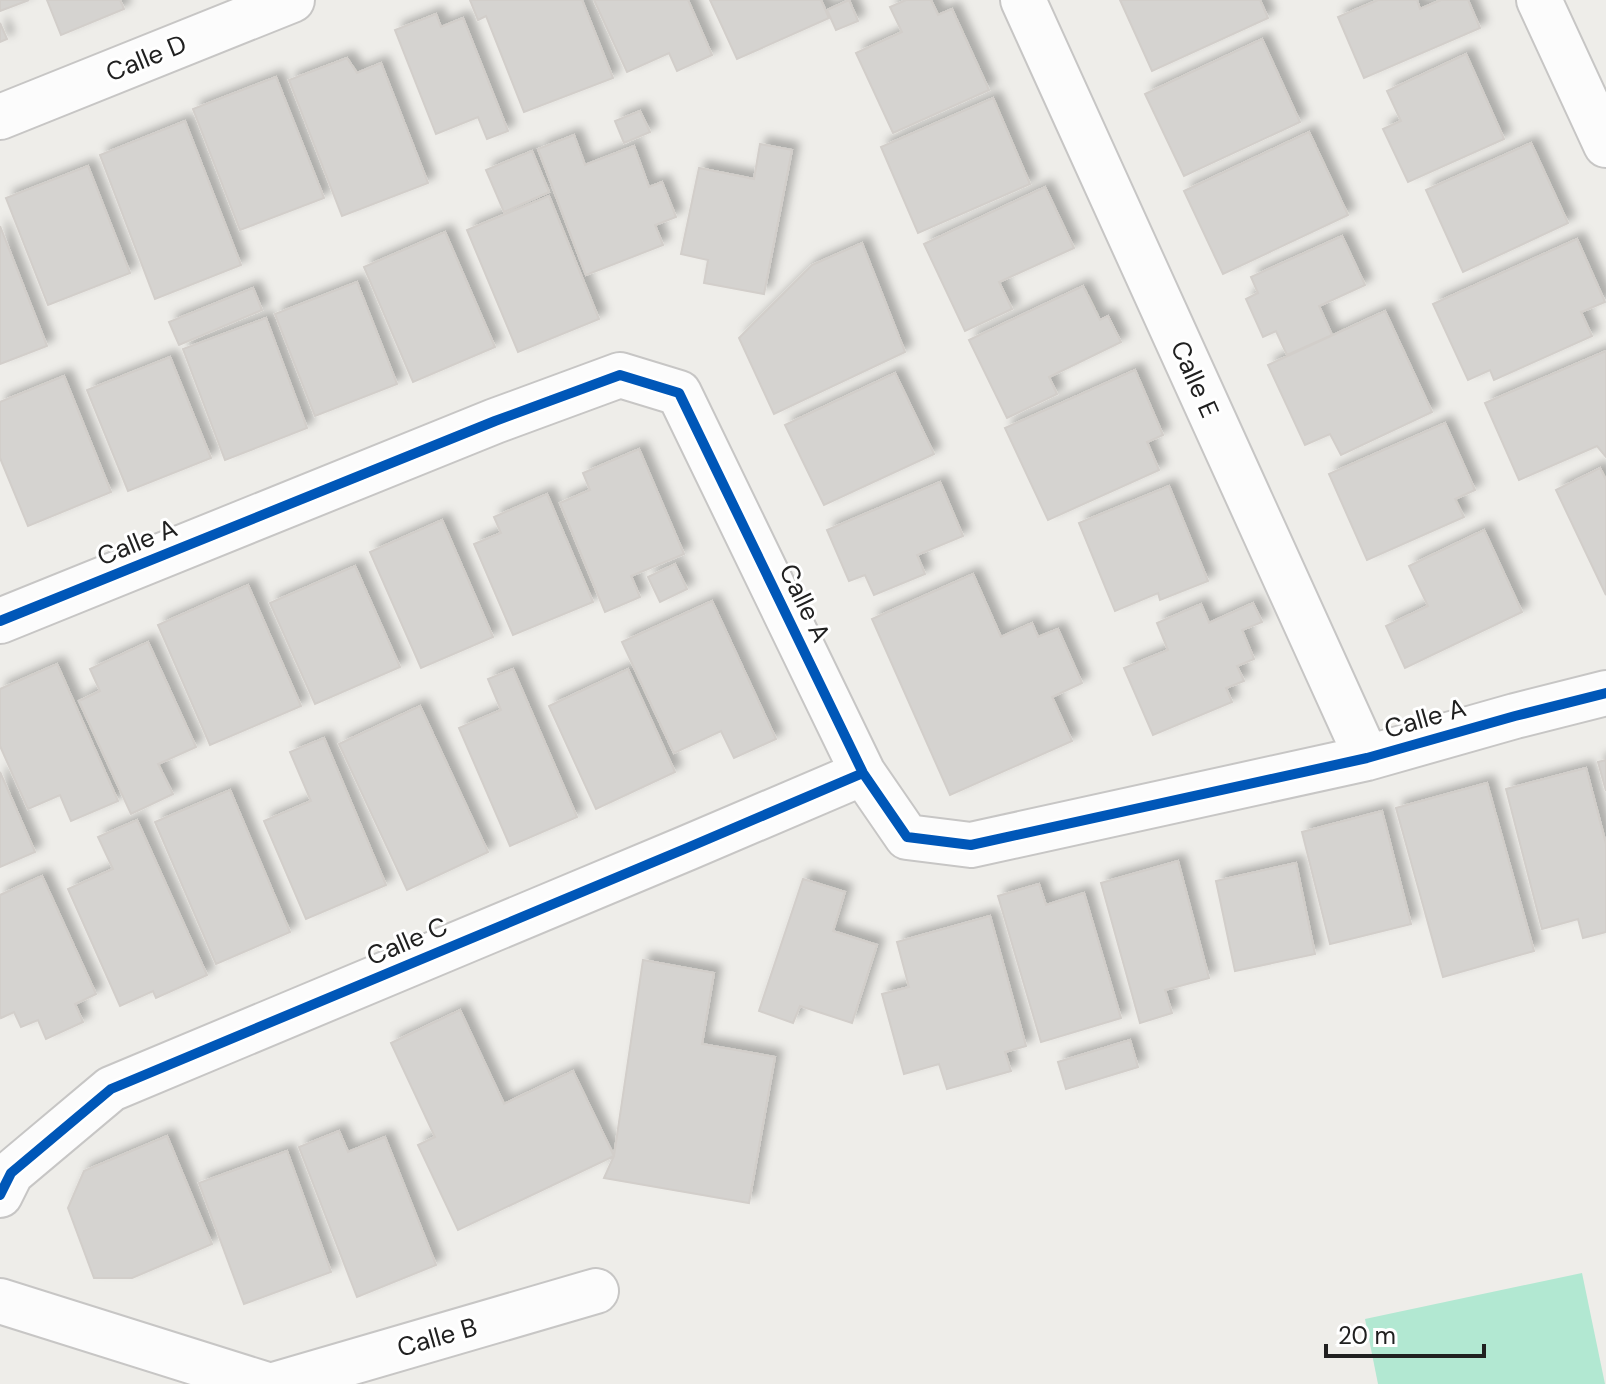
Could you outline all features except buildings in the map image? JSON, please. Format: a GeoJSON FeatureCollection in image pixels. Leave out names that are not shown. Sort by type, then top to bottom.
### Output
{"type":"FeatureCollection","features":[{"type":"Feature","properties":{"kind":"street","name":"Calle D"},"geometry":{"type":"LineString","coordinates":[[0,117],[292,0]]}},
{"type":"Feature","properties":{"kind":"street","name":"Calle E"},"geometry":{"type":"LineString","coordinates":[[1023,0],[1367,758]]}},
{"type":"Feature","properties":{"kind":"street"},"geometry":{"type":"LineString","coordinates":[[1539,0],[1606,145]]}},
{"type":"Feature","properties":{"kind":"street","name":"Calle A"},"geometry":{"type":"LineString","coordinates":[[0,621],[495,421],[620,375],[679,393],[863,773],[907,837],[971,845],[1367,758],[1606,693]]}},
{"type":"Feature","properties":{"kind":"street","name":"Calle C"},"geometry":{"type":"LineString","coordinates":[[0,1195],[11,1173],[111,1089],[863,773]]}},
{"type":"Feature","properties":{"kind":"street","name":"Calle B"},"geometry":{"type":"LineString","coordinates":[[277,1384],[596,1291]]}},
{"type":"Feature","properties":{"kind":"street"},"geometry":{"type":"LineString","coordinates":[[0,1301],[264,1384]]}},
{"type":"Feature","properties":{"kind":"green space"},"geometry":{"type":"Polygon","coordinates":[[[1582,1273],[1605,1384],[1378,1384],[1365,1319],[1582,1273]]]}},
{"type":"Feature","properties":{"kind":"cycle path"},"geometry":{"type":"LineString","coordinates":[[0,621],[495,421],[620,375],[679,393],[863,773],[907,837],[971,845],[1367,758],[1606,693]]}},
{"type":"Feature","properties":{"kind":"cycle path"},"geometry":{"type":"LineString","coordinates":[[0,1195],[11,1173],[111,1089],[863,773]]}}]}
